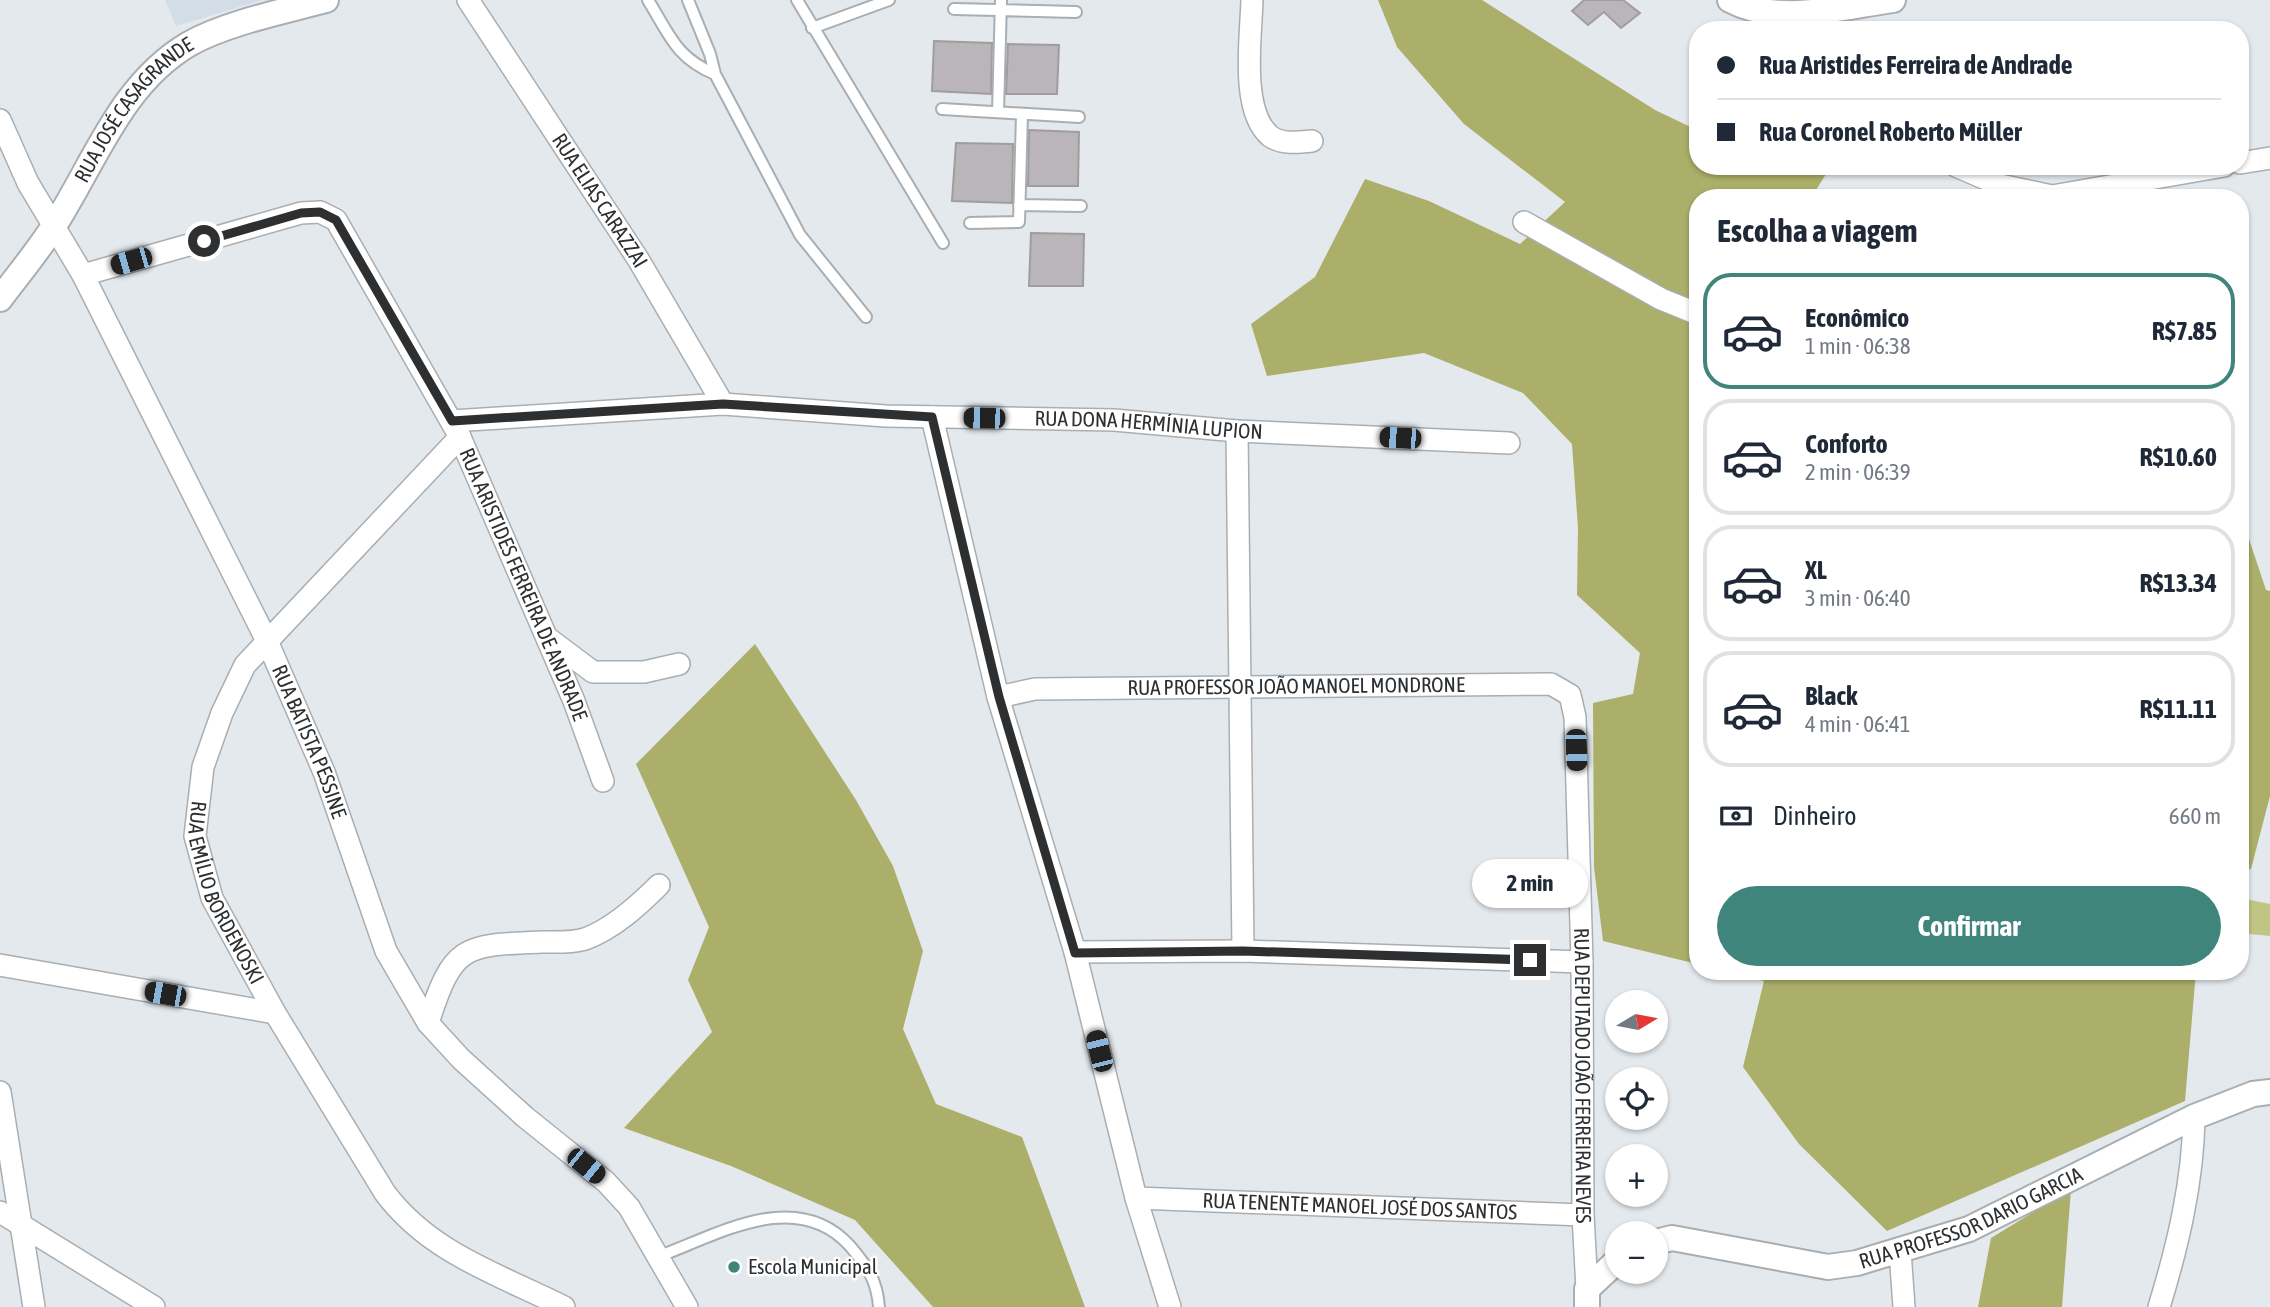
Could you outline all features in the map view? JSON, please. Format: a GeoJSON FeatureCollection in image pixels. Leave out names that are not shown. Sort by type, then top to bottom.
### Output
{"type":"FeatureCollection","features":[{"type":"Feature","properties":{"kind":"street","name":"RUA JOSÉ CASAGRANDE"},"geometry":{"type":"LineString","coordinates":[[0,299],[53,227],[120,112],[149,74],[191,44],[263,16],[327,0]]}},
{"type":"Feature","properties":{"kind":"street","name":"RUA ELIAS CARAZZAI"},"geometry":{"type":"LineString","coordinates":[[468,0],[638,259],[723,404]]}},
{"type":"Feature","properties":{"kind":"street"},"geometry":{"type":"LineString","coordinates":[[1252,0],[1250,88],[1254,113],[1271,136],[1289,142],[1312,141]]}},
{"type":"Feature","properties":{"kind":"street"},"geometry":{"type":"LineString","coordinates":[[1730,0],[1744,8],[1769,12],[1802,12],[1893,0]]}},
{"type":"Feature","properties":{"kind":"street","name":"RUA BATISTA PESSINE"},"geometry":{"type":"LineString","coordinates":[[0,120],[28,183],[83,275],[267,642],[324,772],[386,951],[428,1023],[461,1059],[507,1101],[607,1182],[629,1207],[660,1256],[687,1307]]}},
{"type":"Feature","properties":{"kind":"street"},"geometry":{"type":"LineString","coordinates":[[2249,162],[2270,158]]}},
{"type":"Feature","properties":{"kind":"street"},"geometry":{"type":"LineString","coordinates":[[1977,175],[2017,189]]}},
{"type":"Feature","properties":{"kind":"street"},"geometry":{"type":"LineString","coordinates":[[2096,189],[2174,175]]}},
{"type":"Feature","properties":{"kind":"street","name":"RUA ARISTIDES FERREIRA DE ANDRADE"},"geometry":{"type":"LineString","coordinates":[[83,275],[301,213],[320,212],[336,220],[456,429],[548,638],[603,781]]}},
{"type":"Feature","properties":{"kind":"street"},"geometry":{"type":"LineString","coordinates":[[1524,222],[1661,299],[1689,310]]}},
{"type":"Feature","properties":{"kind":"street","name":"RUA DONA HERMÍNIA LUPION"},"geometry":{"type":"LineString","coordinates":[[456,429],[723,404],[932,417],[1114,421],[1237,431],[1509,443]]}},
{"type":"Feature","properties":{"kind":"street"},"geometry":{"type":"LineString","coordinates":[[932,417],[999,697],[1075,953],[1136,1198],[1170,1307]]}},
{"type":"Feature","properties":{"kind":"street","name":"RUA EMÍLIO BORDENOSKI"},"geometry":{"type":"LineString","coordinates":[[456,429],[245,665],[222,713],[203,767],[195,836],[212,898],[275,1013],[385,1193],[402,1216],[443,1249],[562,1307]]}},
{"type":"Feature","properties":{"kind":"street"},"geometry":{"type":"LineString","coordinates":[[1237,431],[1243,951]]}},
{"type":"Feature","properties":{"kind":"street"},"geometry":{"type":"LineString","coordinates":[[548,638],[593,671],[644,672],[679,664]]}},
{"type":"Feature","properties":{"kind":"street","name":"RUA PROFESSOR JOÃO MANOEL MONDRONE"},"geometry":{"type":"LineString","coordinates":[[999,697],[1035,689],[1551,684],[1570,695],[1575,717]]}},
{"type":"Feature","properties":{"kind":"street","name":"RUA DEPUTADO JOÃO FERREIRA NEVES"},"geometry":{"type":"LineString","coordinates":[[1575,717],[1582,961],[1583,1214],[1587,1298]]}},
{"type":"Feature","properties":{"kind":"street"},"geometry":{"type":"LineString","coordinates":[[428,1023],[440,982],[461,954],[493,943],[584,940],[639,906],[659,885]]}},
{"type":"Feature","properties":{"kind":"street"},"geometry":{"type":"LineString","coordinates":[[1075,953],[1243,951],[1582,961]]}},
{"type":"Feature","properties":{"kind":"street"},"geometry":{"type":"LineString","coordinates":[[0,965],[275,1013]]}},
{"type":"Feature","properties":{"kind":"street"},"geometry":{"type":"LineString","coordinates":[[0,1092],[34,1307]]}},
{"type":"Feature","properties":{"kind":"street","name":"RUA PROFESSOR DARIO GARCIA"},"geometry":{"type":"LineString","coordinates":[[1668,1239],[1828,1267],[1857,1263],[1969,1228],[2194,1117],[2253,1094],[2270,1092]]}},
{"type":"Feature","properties":{"kind":"street"},"geometry":{"type":"LineString","coordinates":[[2159,1307],[2178,1246],[2194,1117]]}},
{"type":"Feature","properties":{"kind":"street","name":"RUA TENENTE MANOEL JOSÉ DOS SANTOS"},"geometry":{"type":"LineString","coordinates":[[1136,1198],[1583,1214]]}},
{"type":"Feature","properties":{"kind":"street"},"geometry":{"type":"LineString","coordinates":[[0,1212],[155,1307]]}},
{"type":"Feature","properties":{"kind":"street"},"geometry":{"type":"LineString","coordinates":[[1900,1251],[1904,1307]]}},
{"type":"Feature","properties":{"kind":"street"},"geometry":{"type":"LineString","coordinates":[[1587,1298],[1605,1276]]}},
{"type":"Feature","properties":{"kind":"lane"},"geometry":{"type":"LineString","coordinates":[[648,0],[683,56],[692,65],[715,74]]}},
{"type":"Feature","properties":{"kind":"lane"},"geometry":{"type":"LineString","coordinates":[[688,0],[710,54],[715,74],[800,235],[866,317]]}},
{"type":"Feature","properties":{"kind":"lane"},"geometry":{"type":"LineString","coordinates":[[797,0],[943,243]]}},
{"type":"Feature","properties":{"kind":"lane"},"geometry":{"type":"LineString","coordinates":[[812,28],[889,0]]}},
{"type":"Feature","properties":{"kind":"lane"},"geometry":{"type":"LineString","coordinates":[[998,113],[1001,5]]}},
{"type":"Feature","properties":{"kind":"lane"},"geometry":{"type":"LineString","coordinates":[[954,9],[1001,5],[1076,12]]}},
{"type":"Feature","properties":{"kind":"lane"},"geometry":{"type":"LineString","coordinates":[[942,109],[1079,117]]}},
{"type":"Feature","properties":{"kind":"lane"},"geometry":{"type":"LineString","coordinates":[[970,222],[1019,222],[1022,114]]}},
{"type":"Feature","properties":{"kind":"lane"},"geometry":{"type":"LineString","coordinates":[[1019,205],[1081,206]]}},
{"type":"Feature","properties":{"kind":"lane"},"geometry":{"type":"LineString","coordinates":[[660,1256],[764,1218],[790,1215],[816,1221],[845,1241],[870,1268],[879,1307]]}},
{"type":"Feature","properties":{"kind":"shaded area"},"geometry":{"type":"Polygon","coordinates":[[[165,0],[263,0],[176,26],[165,0]]]}},
{"type":"Feature","properties":{"kind":"green space"},"geometry":{"type":"Polygon","coordinates":[[[1378,0],[1482,0],[1655,110],[1689,126],[1689,175],[1825,175],[1817,189],[1689,189],[1689,962],[1603,941],[1594,867],[1593,703],[1633,694],[1640,653],[1577,595],[1578,528],[1572,444],[1523,393],[1424,353],[1267,376],[1251,324],[1315,277],[1365,179],[1429,201],[1520,244],[1565,202],[1464,124],[1397,47],[1378,0]]]}},
{"type":"Feature","properties":{"kind":"green space"},"geometry":{"type":"Polygon","coordinates":[[[2249,539],[2266,590],[2270,591],[2270,796],[2251,869],[2249,539]]]}},
{"type":"Feature","properties":{"kind":"green space"},"geometry":{"type":"Polygon","coordinates":[[[755,644],[856,800],[893,866],[923,951],[903,1029],[936,1104],[1022,1137],[1085,1307],[933,1307],[855,1220],[731,1166],[624,1128],[712,1032],[688,980],[709,927],[636,764],[755,644]]]}},
{"type":"Feature","properties":{"kind":"green space"},"geometry":{"type":"Polygon","coordinates":[[[2249,900],[2270,904],[2270,936],[2249,934],[2249,900]]]}},
{"type":"Feature","properties":{"kind":"green space"},"geometry":{"type":"Polygon","coordinates":[[[1760,980],[2195,980],[2185,1101],[1887,1231],[1799,1144],[1743,1067],[1764,981],[1760,980]]]}},
{"type":"Feature","properties":{"kind":"green space"},"geometry":{"type":"Polygon","coordinates":[[[2071,1189],[2062,1307],[1978,1307],[1991,1238],[2071,1189]]]}},
{"type":"Feature","properties":{"kind":"building"},"geometry":{"type":"Polygon","coordinates":[[[1584,0],[1623,0],[1640,13],[1621,28],[1604,12],[1588,25],[1572,11],[1584,0]]]}},
{"type":"Feature","properties":{"kind":"building"},"geometry":{"type":"Polygon","coordinates":[[[934,41],[992,43],[991,94],[932,91],[934,41]]]}},
{"type":"Feature","properties":{"kind":"building"},"geometry":{"type":"Polygon","coordinates":[[[1008,44],[1059,45],[1057,94],[1006,94],[1008,44]]]}},
{"type":"Feature","properties":{"kind":"building"},"geometry":{"type":"Polygon","coordinates":[[[1029,130],[1079,132],[1078,186],[1028,186],[1029,130]]]}},
{"type":"Feature","properties":{"kind":"building"},"geometry":{"type":"Polygon","coordinates":[[[956,143],[1013,144],[1012,203],[952,201],[956,143]]]}},
{"type":"Feature","properties":{"kind":"building"},"geometry":{"type":"Polygon","coordinates":[[[1031,233],[1084,234],[1083,286],[1029,286],[1031,233]]]}},
{"type":"Feature","properties":{"kind":"place","name":"Escola Municipal"},"geometry":{"type":"Point","coordinates":[734,1267]}},
{"type":"Feature","properties":{"kind":"route"},"geometry":{"type":"LineString","coordinates":[[204,241],[301,213],[320,212],[336,220],[452,421],[723,404],[932,417],[999,697],[1075,953],[1243,951],[1530,960]]}}]}
